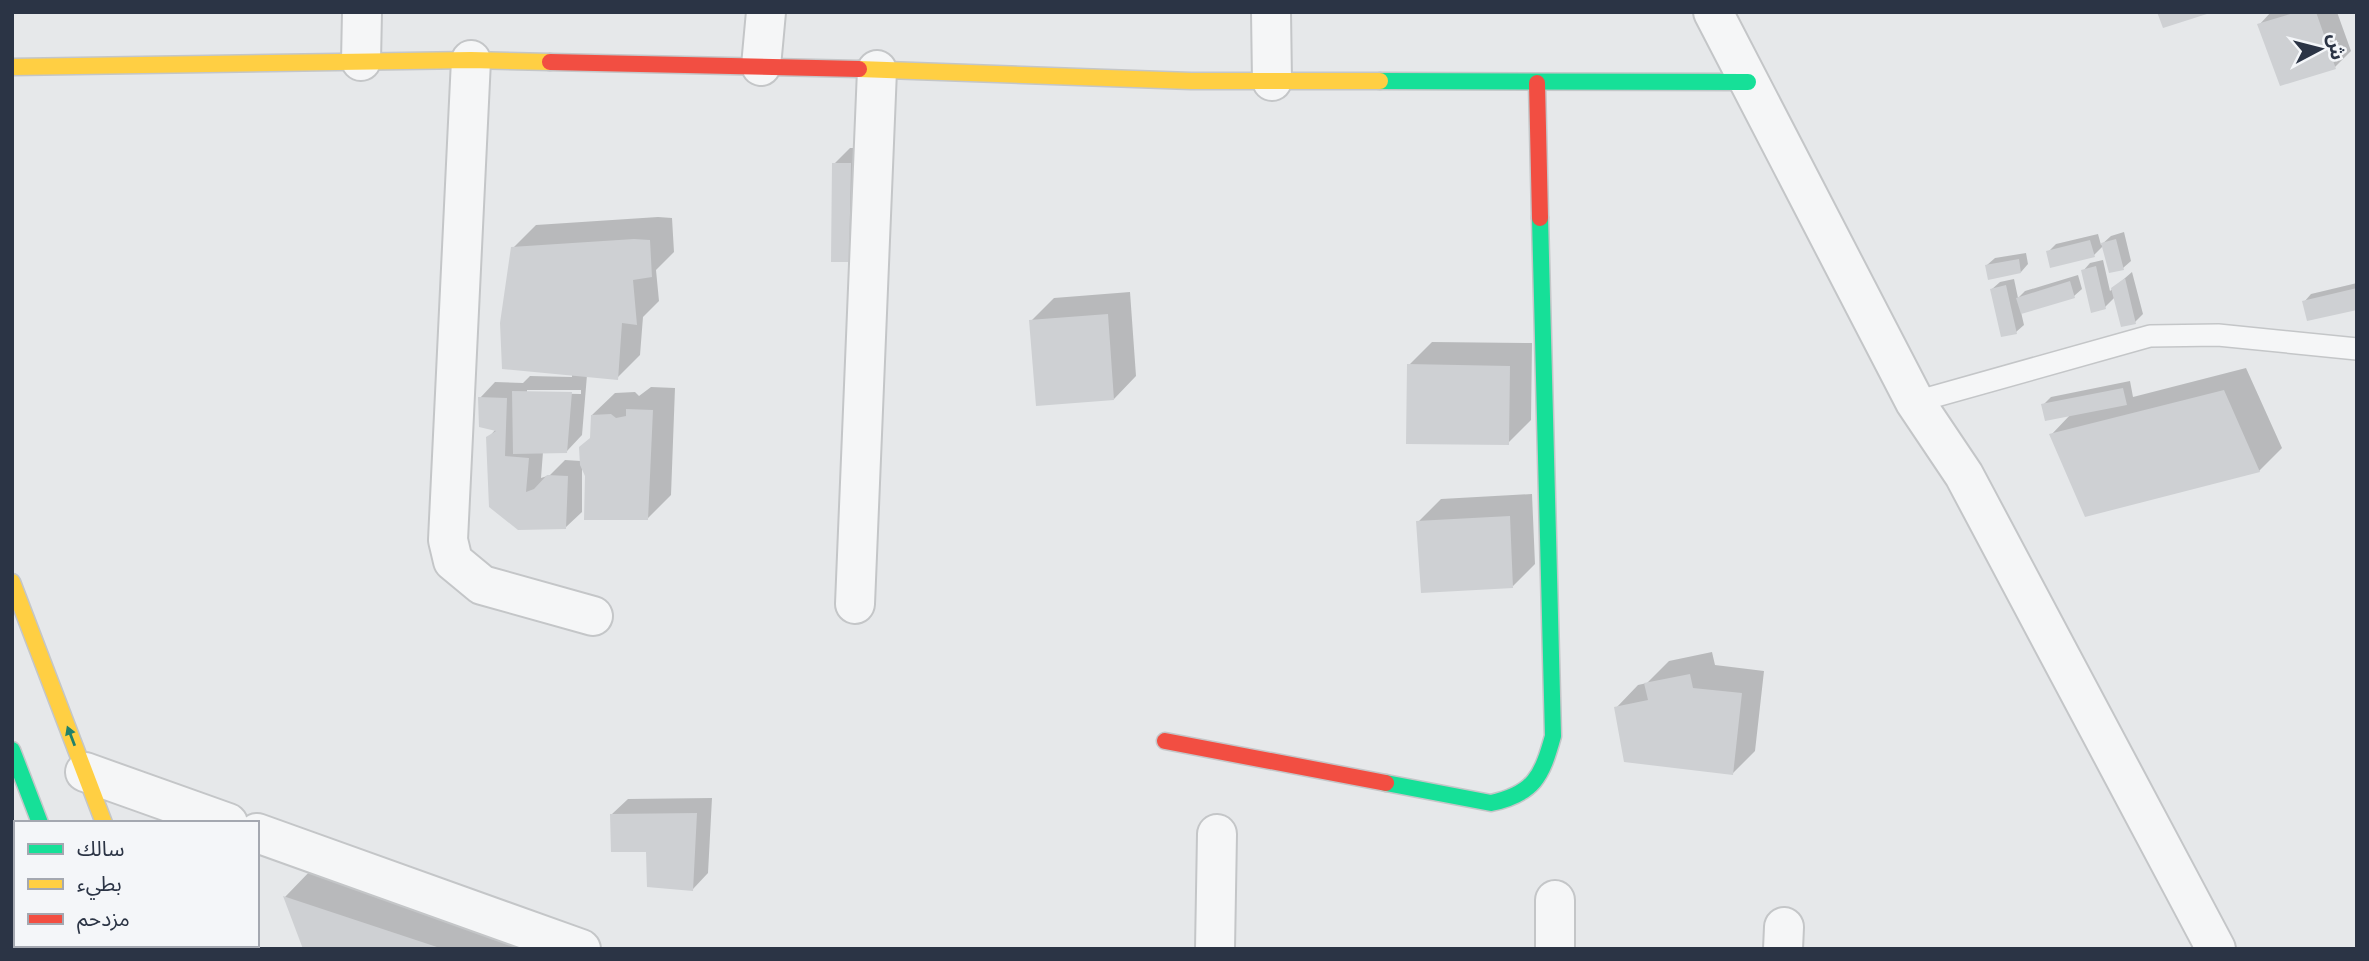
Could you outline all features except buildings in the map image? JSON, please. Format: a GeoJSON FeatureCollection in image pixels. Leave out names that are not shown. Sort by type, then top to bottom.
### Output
{"type":"FeatureCollection","features":[{"type":"Feature","properties":{"kind":"main road"},"geometry":{"type":"LineString","coordinates":[[12,67],[471,60],[761,66],[1178,81],[1748,82]]}},
{"type":"Feature","properties":{"kind":"main road"},"geometry":{"type":"LineString","coordinates":[[1165,741],[1491,803],[1512,800],[1530,789],[1541,773],[1553,736],[1537,83]]}},
{"type":"Feature","properties":{"kind":"main road"},"geometry":{"type":"LineString","coordinates":[[12,582],[103,821]]}},
{"type":"Feature","properties":{"kind":"main road"},"geometry":{"type":"LineString","coordinates":[[12,750],[39,821]]}},
{"type":"Feature","properties":{"kind":"street"},"geometry":{"type":"LineString","coordinates":[[361,61],[362,12]]}},
{"type":"Feature","properties":{"kind":"street"},"geometry":{"type":"LineString","coordinates":[[761,66],[766,12]]}},
{"type":"Feature","properties":{"kind":"street"},"geometry":{"type":"LineString","coordinates":[[1271,12],[1272,81]]}},
{"type":"Feature","properties":{"kind":"street"},"geometry":{"type":"LineString","coordinates":[[1713,12],[1915,402],[1964,475],[2216,949]]}},
{"type":"Feature","properties":{"kind":"street"},"geometry":{"type":"LineString","coordinates":[[471,60],[448,540],[453,561],[482,585],[593,616]]}},
{"type":"Feature","properties":{"kind":"street"},"geometry":{"type":"LineString","coordinates":[[855,604],[877,71]]}},
{"type":"Feature","properties":{"kind":"street"},"geometry":{"type":"LineString","coordinates":[[85,772],[222,821]]}},
{"type":"Feature","properties":{"kind":"street"},"geometry":{"type":"LineString","coordinates":[[259,834],[581,949]]}},
{"type":"Feature","properties":{"kind":"street"},"geometry":{"type":"LineString","coordinates":[[1215,949],[1217,834]]}},
{"type":"Feature","properties":{"kind":"street"},"geometry":{"type":"LineString","coordinates":[[1555,900],[1555,949]]}},
{"type":"Feature","properties":{"kind":"lane"},"geometry":{"type":"LineString","coordinates":[[1915,402],[2150,336],[2218,335],[2357,349]]}},
{"type":"Feature","properties":{"kind":"traffic: fast"},"geometry":{"type":"LineString","coordinates":[[1380,81],[1748,82]]}},
{"type":"Feature","properties":{"kind":"traffic: fast"},"geometry":{"type":"LineString","coordinates":[[1386,783],[1491,803],[1506,799],[1527,788],[1534,781],[1545,762],[1553,736],[1540,218]]}},
{"type":"Feature","properties":{"kind":"traffic: fast"},"geometry":{"type":"LineString","coordinates":[[12,750],[39,821]]}},
{"type":"Feature","properties":{"kind":"traffic: slow"},"geometry":{"type":"LineString","coordinates":[[12,67],[471,60],[550,62]]}},
{"type":"Feature","properties":{"kind":"traffic: slow"},"geometry":{"type":"LineString","coordinates":[[859,69],[1191,81],[1380,81]]}},
{"type":"Feature","properties":{"kind":"traffic: slow"},"geometry":{"type":"LineString","coordinates":[[12,582],[103,821]]}},
{"type":"Feature","properties":{"kind":"traffic: jam"},"geometry":{"type":"LineString","coordinates":[[550,62],[859,69]]}},
{"type":"Feature","properties":{"kind":"traffic: jam"},"geometry":{"type":"LineString","coordinates":[[1537,83],[1540,218]]}},
{"type":"Feature","properties":{"kind":"traffic: jam"},"geometry":{"type":"LineString","coordinates":[[1165,741],[1386,783]]}}]}
